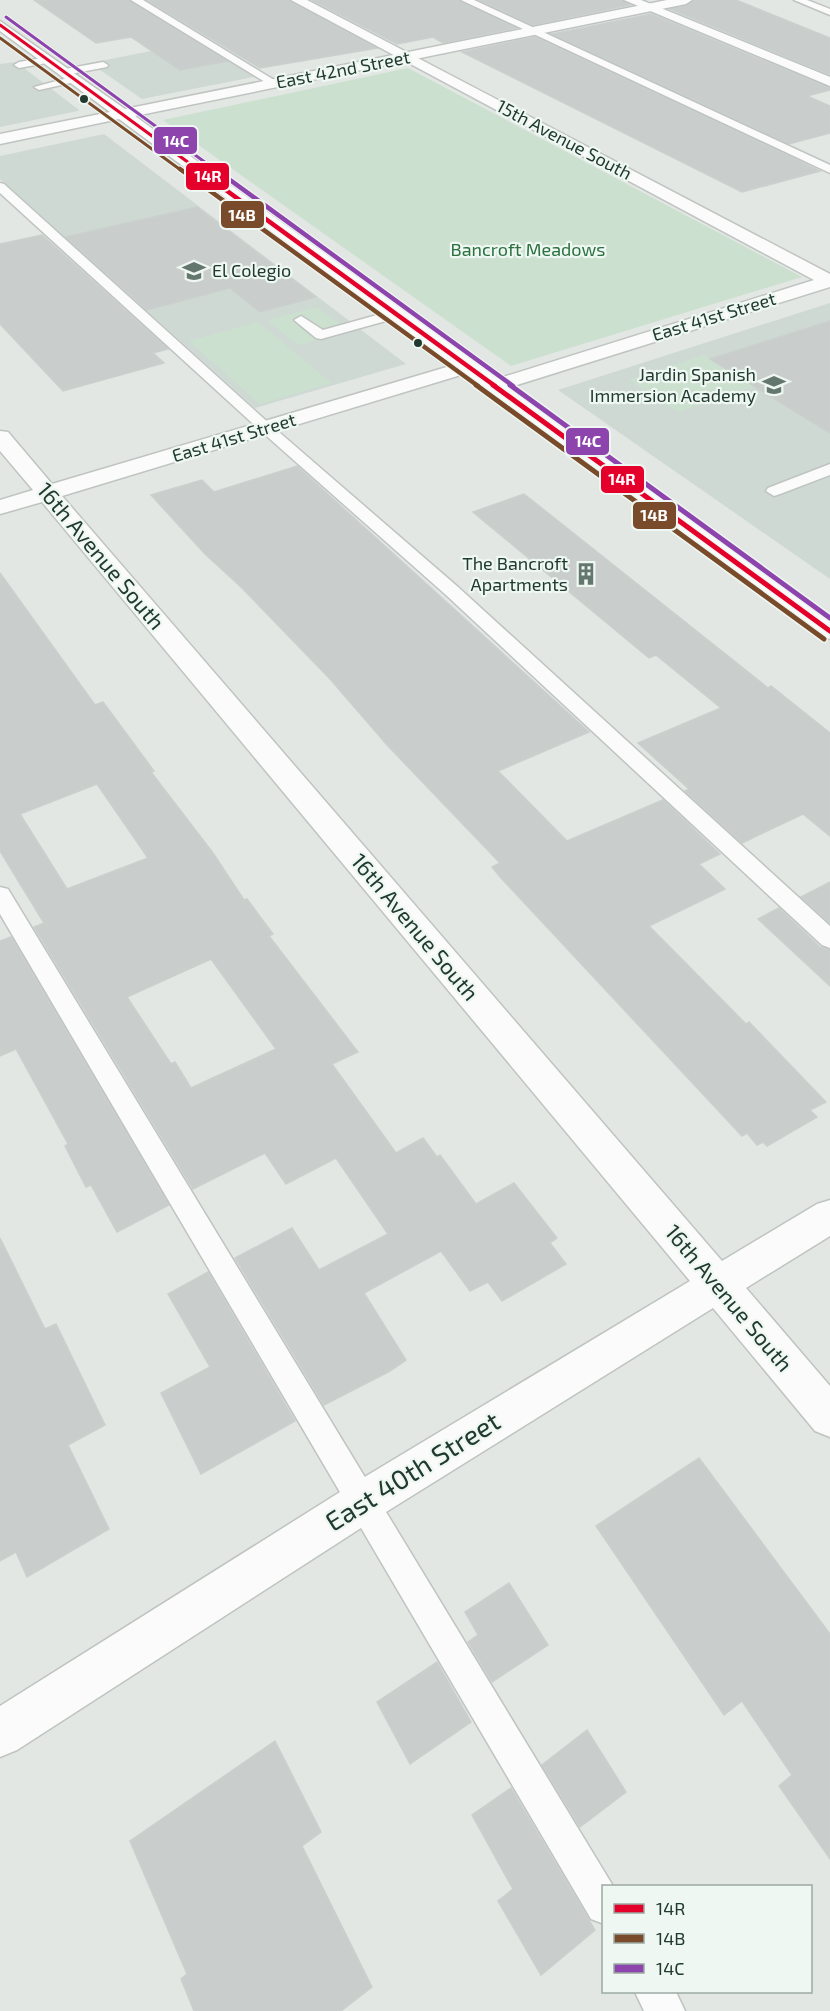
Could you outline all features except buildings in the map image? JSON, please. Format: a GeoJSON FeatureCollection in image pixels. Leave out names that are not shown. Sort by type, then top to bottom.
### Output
{"type":"FeatureCollection","features":[{"type":"Feature","properties":{"kind":"street","name":"15th Avenue South"},"geometry":{"type":"LineString","coordinates":[[297,0],[830,281]]}},
{"type":"Feature","properties":{"kind":"street"},"geometry":{"type":"LineString","coordinates":[[630,0],[830,82]]}},
{"type":"Feature","properties":{"kind":"street","name":"East 42nd Street"},"geometry":{"type":"LineString","coordinates":[[0,139],[686,0]]}},
{"type":"Feature","properties":{"kind":"street"},"geometry":{"type":"LineString","coordinates":[[0,25],[830,631]]}},
{"type":"Feature","properties":{"kind":"street","name":"East 41st Street"},"geometry":{"type":"LineString","coordinates":[[494,386],[830,281]]}},
{"type":"Feature","properties":{"kind":"street","name":"East 41st Street"},"geometry":{"type":"LineString","coordinates":[[0,507],[267,429],[467,367]]}},
{"type":"Feature","properties":{"kind":"street","name":"16th Avenue South"},"geometry":{"type":"LineString","coordinates":[[0,437],[830,1417]]}},
{"type":"Feature","properties":{"kind":"street","name":"East 40th Street"},"geometry":{"type":"LineString","coordinates":[[0,1733],[363,1502],[830,1216]]}},
{"type":"Feature","properties":{"kind":"lane"},"geometry":{"type":"LineString","coordinates":[[136,0],[274,83]]}},
{"type":"Feature","properties":{"kind":"lane"},"geometry":{"type":"LineString","coordinates":[[466,0],[830,169]]}},
{"type":"Feature","properties":{"kind":"lane"},"geometry":{"type":"LineString","coordinates":[[799,0],[830,12]]}},
{"type":"Feature","properties":{"kind":"lane"},"geometry":{"type":"LineString","coordinates":[[19,65],[62,70]]}},
{"type":"Feature","properties":{"kind":"lane"},"geometry":{"type":"LineString","coordinates":[[32,74],[103,65]]}},
{"type":"Feature","properties":{"kind":"lane"},"geometry":{"type":"LineString","coordinates":[[39,87],[62,70]]}},
{"type":"Feature","properties":{"kind":"lane"},"geometry":{"type":"LineString","coordinates":[[234,77],[251,88]]}},
{"type":"Feature","properties":{"kind":"lane"},"geometry":{"type":"LineString","coordinates":[[0,187],[267,429],[452,591],[830,939]]}},
{"type":"Feature","properties":{"kind":"lane"},"geometry":{"type":"LineString","coordinates":[[301,320],[321,335],[395,314]]}},
{"type":"Feature","properties":{"kind":"lane"},"geometry":{"type":"LineString","coordinates":[[774,490],[830,470]]}},
{"type":"Feature","properties":{"kind":"lane"},"geometry":{"type":"LineString","coordinates":[[0,895],[602,1904]]}},
{"type":"Feature","properties":{"kind":"lane"},"geometry":{"type":"LineString","coordinates":[[655,1993],[666,2011]]}},
{"type":"Feature","properties":{"kind":"shaded area"},"geometry":{"type":"Polygon","coordinates":[[[202,41],[259,76],[142,99],[90,63],[202,41]]]}},
{"type":"Feature","properties":{"kind":"shaded area"},"geometry":{"type":"Polygon","coordinates":[[[16,62],[79,110],[0,127],[0,64],[16,62]]]}},
{"type":"Feature","properties":{"kind":"shaded area","name":"El Colegio"},"geometry":{"type":"Polygon","coordinates":[[[104,134],[406,364],[255,408],[0,179],[0,156],[104,134]]]}},
{"type":"Feature","properties":{"kind":"shaded area"},"geometry":{"type":"Polygon","coordinates":[[[830,303],[830,579],[558,390],[830,303]]]}},
{"type":"Feature","properties":{"kind":"green space","name":"Bancroft Meadows"},"geometry":{"type":"Polygon","coordinates":[[[408,68],[802,277],[511,366],[163,120],[408,68]]]}},
{"type":"Feature","properties":{"kind":"green space"},"geometry":{"type":"Polygon","coordinates":[[[317,307],[349,331],[298,345],[267,320],[317,307]]]}},
{"type":"Feature","properties":{"kind":"green space"},"geometry":{"type":"Polygon","coordinates":[[[258,322],[331,383],[260,404],[189,341],[258,322]]]}},
{"type":"Feature","properties":{"kind":"green space"},"geometry":{"type":"Polygon","coordinates":[[[704,355],[754,386],[678,412],[629,380],[704,355]]]}},
{"type":"Feature","properties":{"kind":"transit line","name":"14C"},"geometry":{"type":"LineString","coordinates":[[6,17],[830,618]]}},
{"type":"Feature","properties":{"kind":"transit line","name":"14R"},"geometry":{"type":"LineString","coordinates":[[0,25],[830,631]]}},
{"type":"Feature","properties":{"kind":"transit line","name":"14B"},"geometry":{"type":"LineString","coordinates":[[0,38],[824,639]]}},
{"type":"Feature","properties":{"kind":"place","name":"El Colegio"},"geometry":{"type":"Point","coordinates":[194,271]}},
{"type":"Feature","properties":{"kind":"place","name":"Jardin Spanish Immersion Academy"},"geometry":{"type":"Point","coordinates":[774,385]}},
{"type":"Feature","properties":{"kind":"place","name":"The Bancroft Apartments"},"geometry":{"type":"Point","coordinates":[586,574]}}]}
